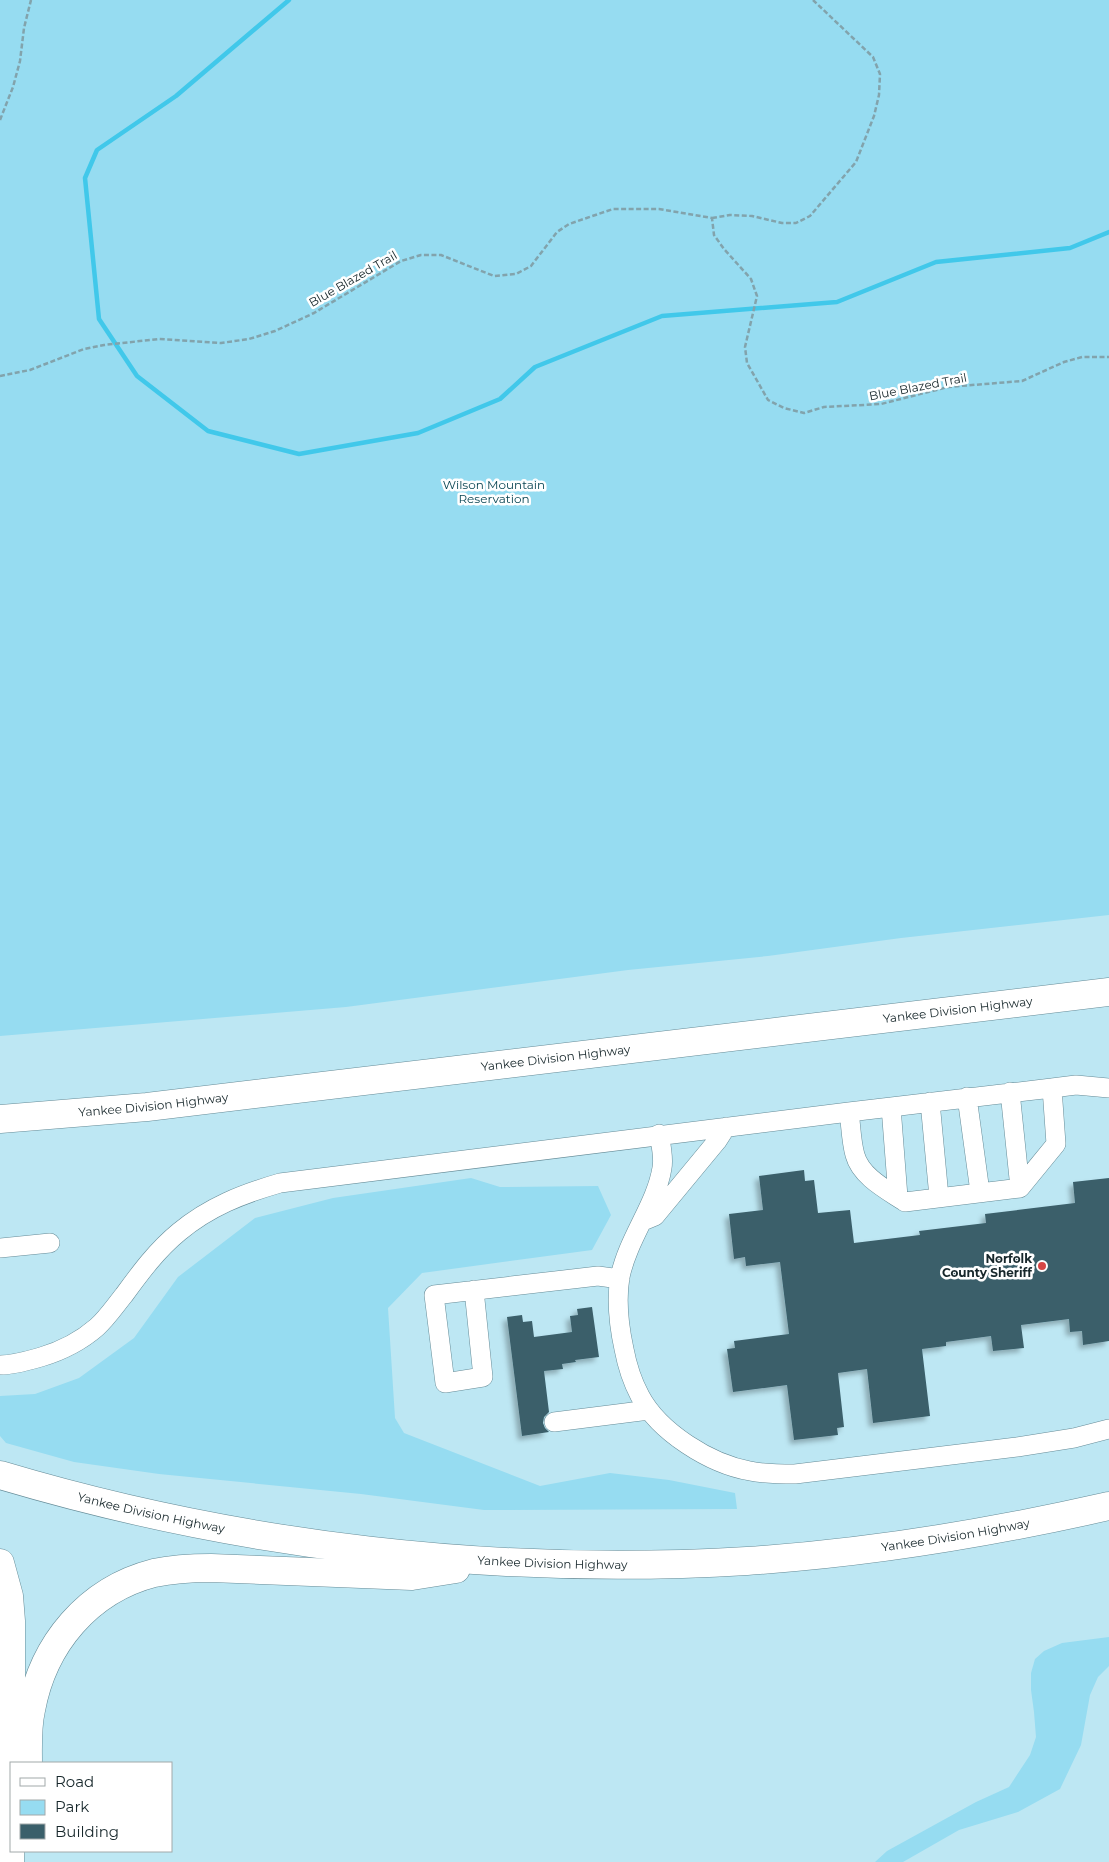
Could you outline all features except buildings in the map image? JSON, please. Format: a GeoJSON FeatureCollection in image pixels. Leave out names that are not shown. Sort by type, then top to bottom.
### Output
{"type":"FeatureCollection","features":[{"type":"Feature","properties":{"kind":"highway","name":"Yankee Division Highway"},"geometry":{"type":"LineString","coordinates":[[0,1119],[67,1115],[156,1106],[1109,992]]}},
{"type":"Feature","properties":{"kind":"highway","name":"Yankee Division Highway"},"geometry":{"type":"LineString","coordinates":[[0,1475],[122,1508],[252,1535],[366,1550],[502,1561],[585,1564],[747,1561],[878,1548],[957,1537],[1109,1506]]}},
{"type":"Feature","properties":{"kind":"highway"},"geometry":{"type":"LineString","coordinates":[[28,1762],[30,1712],[36,1688],[50,1655],[62,1635],[82,1611],[106,1594],[134,1581],[154,1573],[182,1568],[412,1576],[502,1561]]}},
{"type":"Feature","properties":{"kind":"highway"},"geometry":{"type":"LineString","coordinates":[[0,1563],[9,1596],[11,1621],[11,1762]]}},
{"type":"Feature","properties":{"kind":"lane"},"geometry":{"type":"LineString","coordinates":[[0,1365],[21,1364],[46,1356],[82,1338],[97,1327],[108,1315],[144,1269],[178,1233],[217,1206],[244,1193],[280,1183],[659,1134],[1010,1092],[1076,1085],[1109,1088]]}},
{"type":"Feature","properties":{"kind":"lane"},"geometry":{"type":"LineString","coordinates":[[849,1112],[854,1154],[860,1166],[873,1180],[905,1202],[1020,1188],[1056,1144],[1052,1088]]}},
{"type":"Feature","properties":{"kind":"lane"},"geometry":{"type":"LineString","coordinates":[[1010,1092],[1020,1188]]}},
{"type":"Feature","properties":{"kind":"lane"},"geometry":{"type":"LineString","coordinates":[[968,1097],[980,1192]]}},
{"type":"Feature","properties":{"kind":"lane"},"geometry":{"type":"LineString","coordinates":[[930,1102],[939,1197]]}},
{"type":"Feature","properties":{"kind":"lane"},"geometry":{"type":"LineString","coordinates":[[891,1107],[898,1198]]}},
{"type":"Feature","properties":{"kind":"lane"},"geometry":{"type":"LineString","coordinates":[[641,1222],[655,1216],[717,1141],[726,1127]]}},
{"type":"Feature","properties":{"kind":"lane"},"geometry":{"type":"LineString","coordinates":[[659,1134],[662,1168],[656,1190],[626,1254],[620,1279],[619,1311],[621,1336],[634,1383],[649,1410],[670,1431],[705,1455],[731,1466],[765,1473],[795,1474],[1017,1447],[1074,1438],[1109,1429]]}},
{"type":"Feature","properties":{"kind":"lane"},"geometry":{"type":"LineString","coordinates":[[0,1248],[50,1243]]}},
{"type":"Feature","properties":{"kind":"lane"},"geometry":{"type":"LineString","coordinates":[[474,1290],[483,1377],[444,1383],[434,1295],[474,1290],[598,1276],[620,1279]]}},
{"type":"Feature","properties":{"kind":"lane"},"geometry":{"type":"LineString","coordinates":[[554,1422],[649,1410]]}},
{"type":"Feature","properties":{"kind":"path"},"geometry":{"type":"LineString","coordinates":[[0,120],[14,87],[20,61],[24,28],[31,0]]}},
{"type":"Feature","properties":{"kind":"path"},"geometry":{"type":"LineString","coordinates":[[712,218],[730,215],[752,216],[782,223],[796,223],[810,216],[856,162],[874,116],[879,95],[880,74],[873,57],[813,0]]}},
{"type":"Feature","properties":{"kind":"path","name":"Blue Blazed Trail"},"geometry":{"type":"LineString","coordinates":[[0,376],[30,370],[84,349],[104,345],[159,339],[221,343],[249,339],[275,331],[314,313],[400,261],[421,255],[441,255],[494,276],[516,274],[531,266],[557,232],[569,224],[613,209],[659,209],[712,218],[714,235],[751,279],[756,296],[745,347],[747,363],[768,400],[784,408],[804,413],[824,407],[880,404],[948,387],[1022,381],[1064,362],[1082,357],[1109,357]]}},
{"type":"Feature","properties":{"kind":"green space","name":"Wilson Mountain Reservation"},"geometry":{"type":"Polygon","coordinates":[[[0,0],[1109,0],[1109,915],[901,938],[768,956],[628,970],[346,1007],[0,1036],[0,0]]]}},
{"type":"Feature","properties":{"kind":"green space"},"geometry":{"type":"Polygon","coordinates":[[[471,1178],[500,1187],[598,1186],[611,1215],[592,1250],[422,1273],[388,1308],[395,1418],[404,1433],[540,1486],[610,1473],[669,1480],[735,1493],[737,1509],[484,1510],[361,1494],[159,1474],[74,1462],[6,1443],[0,1436],[0,1396],[35,1394],[79,1378],[134,1338],[178,1277],[255,1218],[333,1198],[471,1178]]]}},
{"type":"Feature","properties":{"kind":"green space"},"geometry":{"type":"Polygon","coordinates":[[[1109,1637],[1109,1666],[1098,1677],[1090,1695],[1081,1745],[1060,1789],[1018,1812],[959,1830],[903,1862],[875,1862],[887,1851],[976,1802],[1009,1787],[1030,1755],[1036,1737],[1031,1690],[1031,1673],[1035,1659],[1044,1651],[1062,1643],[1109,1637]]]}},
{"type":"Feature","properties":{"kind":"waterway"},"geometry":{"type":"LineString","coordinates":[[289,0],[176,96],[97,150],[85,178],[99,319],[137,376],[208,431],[299,454],[418,433],[500,399],[535,367],[662,316],[837,302],[936,262],[1070,248],[1109,232]]}},
{"type":"Feature","properties":{"kind":"place","name":"Norfolk County Sheriff"},"geometry":{"type":"Point","coordinates":[1042,1266]}}]}
